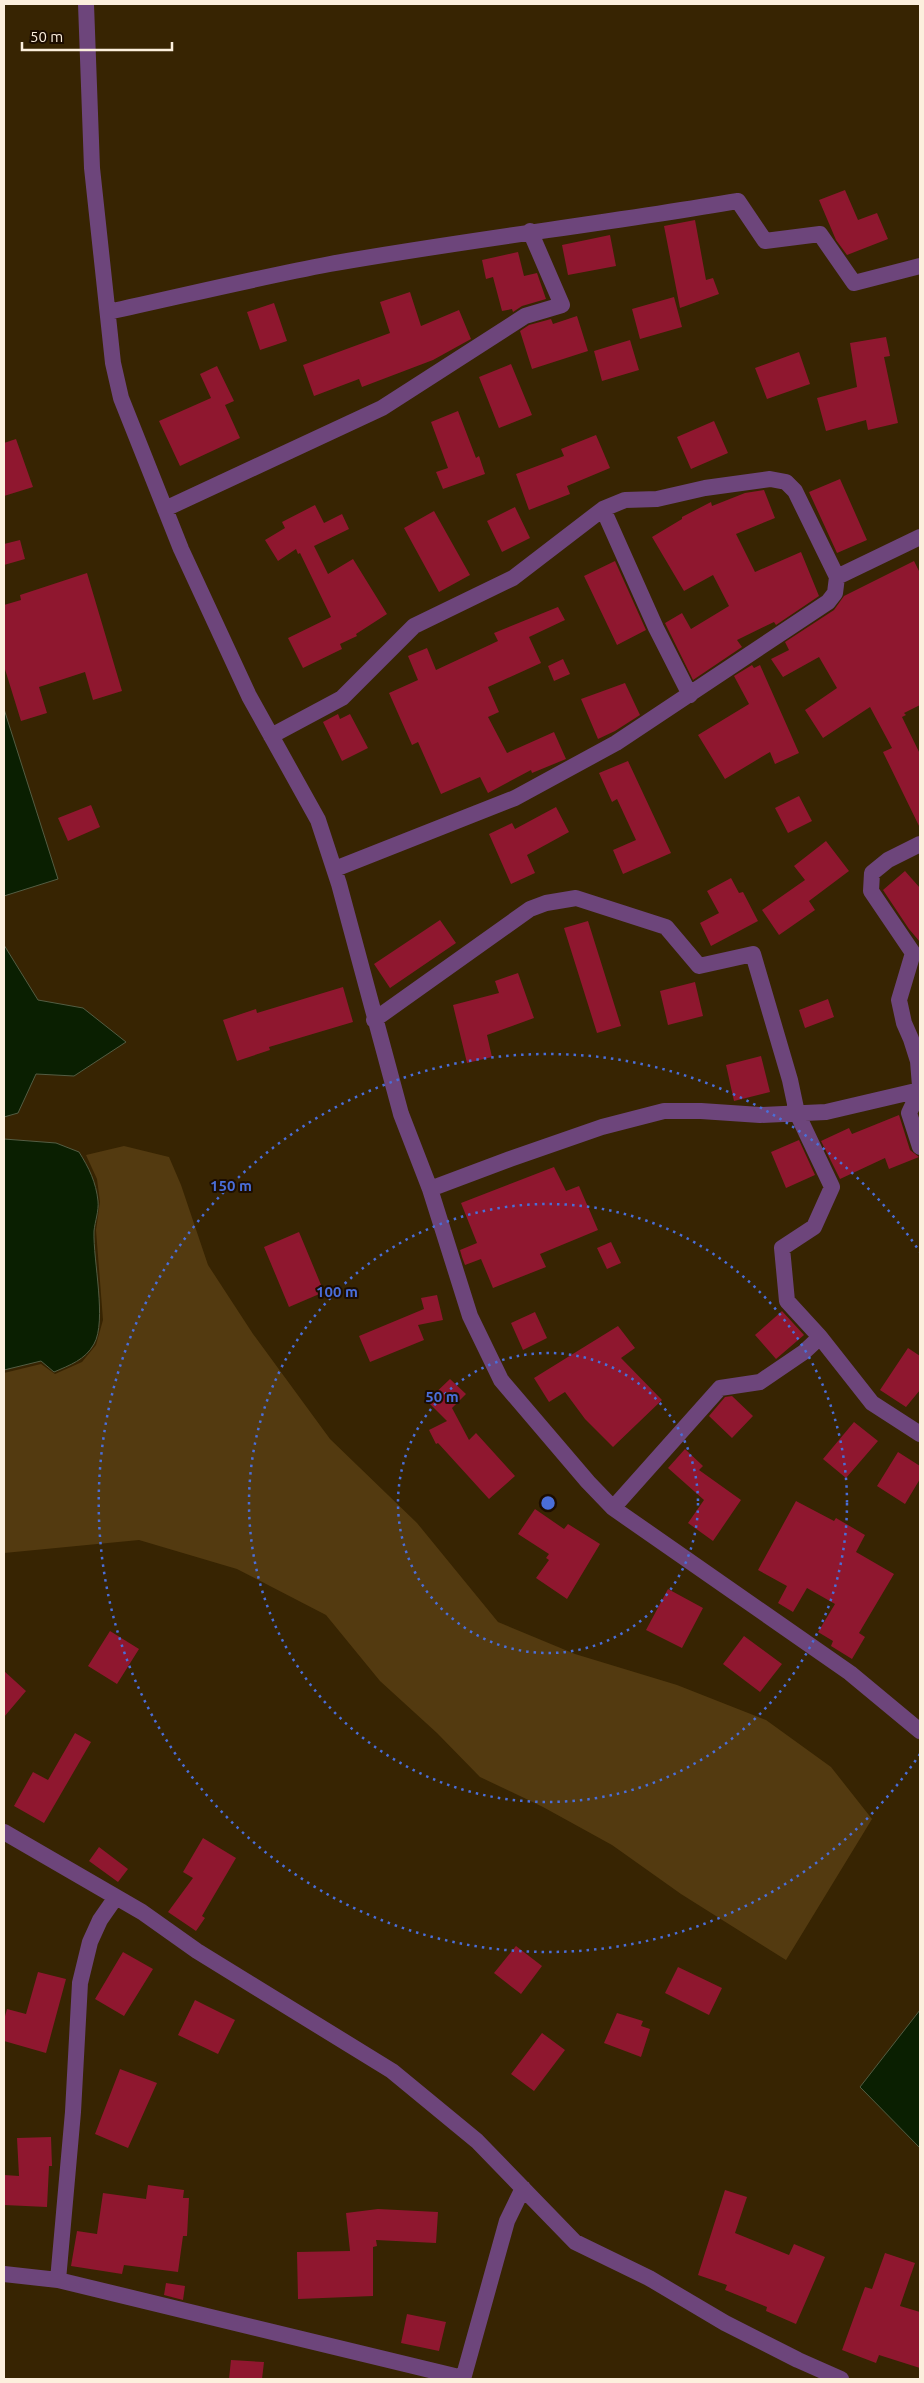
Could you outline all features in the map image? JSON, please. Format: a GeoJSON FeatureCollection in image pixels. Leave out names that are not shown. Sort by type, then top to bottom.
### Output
{"type":"FeatureCollection","features":[{"type":"Feature","properties":{"kind":"street"},"geometry":{"type":"LineString","coordinates":[[86,4],[92,168],[113,363],[121,398],[181,549],[249,696],[318,820],[335,870],[374,1020],[401,1114],[430,1189],[470,1316],[501,1380],[588,1482],[613,1508],[850,1673],[920,1731]]}},
{"type":"Feature","properties":{"kind":"street"},"geometry":{"type":"LineString","coordinates":[[108,312],[328,265],[530,231],[738,202],[765,241],[820,234],[854,282],[920,266]]}},
{"type":"Feature","properties":{"kind":"street"},"geometry":{"type":"LineString","coordinates":[[165,510],[382,408],[525,316],[562,305],[530,231]]}},
{"type":"Feature","properties":{"kind":"street"},"geometry":{"type":"LineString","coordinates":[[271,736],[342,698],[414,626],[513,578],[603,509],[625,500],[658,499],[705,488],[770,479],[786,482],[795,491],[837,577],[835,593],[828,602],[616,743],[515,798],[335,870]]}},
{"type":"Feature","properties":{"kind":"street"},"geometry":{"type":"LineString","coordinates":[[603,509],[656,628],[690,695]]}},
{"type":"Feature","properties":{"kind":"street"},"geometry":{"type":"LineString","coordinates":[[837,577],[920,537]]}},
{"type":"Feature","properties":{"kind":"street"},"geometry":{"type":"LineString","coordinates":[[920,844],[888,860],[872,873],[871,891],[913,953],[900,1000],[904,1023],[918,1061],[920,1086]]}},
{"type":"Feature","properties":{"kind":"street"},"geometry":{"type":"LineString","coordinates":[[374,1020],[530,909],[546,903],[576,898],[666,927],[699,966],[753,954],[790,1080],[797,1113],[832,1187],[814,1227],[782,1248],[787,1301],[820,1337],[872,1403],[920,1434]]}},
{"type":"Feature","properties":{"kind":"street"},"geometry":{"type":"LineString","coordinates":[[430,1189],[602,1127],[664,1111],[701,1111],[760,1115],[826,1112],[920,1090]]}},
{"type":"Feature","properties":{"kind":"street"},"geometry":{"type":"LineString","coordinates":[[920,1090],[909,1113],[920,1147]]}},
{"type":"Feature","properties":{"kind":"street"},"geometry":{"type":"LineString","coordinates":[[613,1508],[720,1388],[760,1382],[804,1352],[820,1337]]}},
{"type":"Feature","properties":{"kind":"street"},"geometry":{"type":"LineString","coordinates":[[4,1832],[116,1897],[197,1950],[392,2071],[477,2141],[575,2242],[649,2278],[725,2322],[798,2360],[842,2379]]}},
{"type":"Feature","properties":{"kind":"street"},"geometry":{"type":"LineString","coordinates":[[58,2280],[65,2185],[74,2112],[80,1983],[90,1942],[100,1920],[116,1897]]}},
{"type":"Feature","properties":{"kind":"street"},"geometry":{"type":"LineString","coordinates":[[4,2274],[58,2280],[463,2379],[507,2221],[523,2188]]}},
{"type":"Feature","properties":{"kind":"shaded area"},"geometry":{"type":"Polygon","coordinates":[[[4,709],[58,879],[4,896],[4,709]]]}},
{"type":"Feature","properties":{"kind":"shaded area"},"geometry":{"type":"Polygon","coordinates":[[[4,945],[38,1000],[83,1008],[126,1042],[74,1076],[36,1074],[18,1113],[4,1117],[4,945]]]}},
{"type":"Feature","properties":{"kind":"shaded area"},"geometry":{"type":"Polygon","coordinates":[[[4,1139],[56,1143],[79,1152],[92,1175],[96,1188],[98,1208],[94,1244],[99,1306],[98,1334],[94,1344],[86,1354],[77,1361],[54,1372],[41,1361],[4,1370],[4,1139]]]}},
{"type":"Feature","properties":{"kind":"shaded area"},"geometry":{"type":"Polygon","coordinates":[[[124,1146],[169,1157],[181,1185],[208,1265],[253,1334],[330,1439],[417,1523],[498,1622],[575,1654],[677,1685],[766,1720],[831,1767],[872,1819],[786,1960],[681,1894],[612,1845],[543,1807],[480,1777],[437,1733],[380,1681],[326,1615],[237,1569],[139,1540],[4,1553],[4,1373],[41,1364],[55,1374],[82,1362],[96,1345],[103,1320],[96,1230],[100,1202],[97,1179],[86,1155],[124,1146]]]}},
{"type":"Feature","properties":{"kind":"shaded area"},"geometry":{"type":"Polygon","coordinates":[[[920,2010],[920,2148],[860,2087],[920,2010]]]}},
{"type":"Feature","properties":{"kind":"building"},"geometry":{"type":"Polygon","coordinates":[[[845,190],[858,220],[877,213],[888,239],[847,255],[836,240],[819,200],[845,190]]]}},
{"type":"Feature","properties":{"kind":"building"},"geometry":{"type":"Polygon","coordinates":[[[695,220],[706,280],[713,278],[719,294],[680,308],[664,226],[695,220]]]}},
{"type":"Feature","properties":{"kind":"building"},"geometry":{"type":"Polygon","coordinates":[[[610,235],[616,266],[568,275],[562,245],[610,235]]]}},
{"type":"Feature","properties":{"kind":"building"},"geometry":{"type":"Polygon","coordinates":[[[518,252],[524,276],[537,273],[546,299],[522,306],[513,312],[512,309],[502,311],[493,277],[486,279],[482,260],[518,252]]]}},
{"type":"Feature","properties":{"kind":"building"},"geometry":{"type":"Polygon","coordinates":[[[410,292],[421,326],[459,310],[471,339],[433,360],[362,387],[359,379],[314,396],[303,365],[390,333],[380,302],[410,292]]]}},
{"type":"Feature","properties":{"kind":"building"},"geometry":{"type":"Polygon","coordinates":[[[674,297],[682,327],[640,339],[632,309],[674,297]]]}},
{"type":"Feature","properties":{"kind":"building"},"geometry":{"type":"Polygon","coordinates":[[[274,303],[287,341],[260,350],[247,312],[274,303]]]}},
{"type":"Feature","properties":{"kind":"building"},"geometry":{"type":"Polygon","coordinates":[[[577,316],[588,351],[532,369],[520,331],[529,325],[551,319],[553,324],[577,316]]]}},
{"type":"Feature","properties":{"kind":"building"},"geometry":{"type":"Polygon","coordinates":[[[886,337],[890,356],[884,357],[898,423],[868,430],[866,420],[826,431],[817,398],[857,387],[850,343],[886,337]]]}},
{"type":"Feature","properties":{"kind":"building"},"geometry":{"type":"Polygon","coordinates":[[[630,340],[639,370],[602,381],[594,351],[630,340]]]}},
{"type":"Feature","properties":{"kind":"building"},"geometry":{"type":"Polygon","coordinates":[[[799,352],[810,384],[767,399],[755,368],[799,352]]]}},
{"type":"Feature","properties":{"kind":"building"},"geometry":{"type":"Polygon","coordinates":[[[511,364],[532,415],[499,428],[479,377],[511,364]]]}},
{"type":"Feature","properties":{"kind":"building"},"geometry":{"type":"Polygon","coordinates":[[[217,366],[234,401],[225,405],[240,438],[180,466],[159,421],[211,398],[200,374],[217,366]]]}},
{"type":"Feature","properties":{"kind":"building"},"geometry":{"type":"Polygon","coordinates":[[[458,411],[476,458],[479,456],[485,474],[443,489],[436,472],[448,468],[431,422],[458,411]]]}},
{"type":"Feature","properties":{"kind":"building"},"geometry":{"type":"Polygon","coordinates":[[[714,421],[728,453],[691,469],[677,437],[714,421]]]}},
{"type":"Feature","properties":{"kind":"building"},"geometry":{"type":"Polygon","coordinates":[[[596,435],[610,468],[567,486],[570,494],[529,510],[516,474],[564,456],[561,449],[596,435]]]}},
{"type":"Feature","properties":{"kind":"building"},"geometry":{"type":"Polygon","coordinates":[[[16,439],[33,487],[4,496],[4,443],[16,439]]]}},
{"type":"Feature","properties":{"kind":"building"},"geometry":{"type":"Polygon","coordinates":[[[840,479],[867,540],[837,553],[809,492],[840,479]]]}},
{"type":"Feature","properties":{"kind":"building"},"geometry":{"type":"Polygon","coordinates":[[[764,490],[775,518],[736,534],[755,572],[801,552],[819,596],[776,625],[774,622],[737,640],[742,647],[693,680],[665,623],[682,613],[691,629],[729,606],[713,575],[684,591],[652,537],[682,519],[682,517],[711,502],[712,506],[745,493],[764,490]]]}},
{"type":"Feature","properties":{"kind":"building"},"geometry":{"type":"Polygon","coordinates":[[[315,505],[324,523],[342,514],[349,529],[314,546],[328,574],[353,559],[387,614],[356,634],[357,636],[340,644],[342,649],[303,668],[288,638],[331,617],[300,553],[298,554],[296,549],[278,561],[265,540],[285,528],[282,522],[315,505]]]}},
{"type":"Feature","properties":{"kind":"building"},"geometry":{"type":"Polygon","coordinates":[[[515,507],[530,538],[502,552],[487,521],[515,507]]]}},
{"type":"Feature","properties":{"kind":"building"},"geometry":{"type":"Polygon","coordinates":[[[434,511],[470,575],[439,592],[404,528],[434,511]]]}},
{"type":"Feature","properties":{"kind":"building"},"geometry":{"type":"Polygon","coordinates":[[[20,540],[25,559],[4,565],[4,544],[20,540]]]}},
{"type":"Feature","properties":{"kind":"building"},"geometry":{"type":"Polygon","coordinates":[[[615,561],[646,630],[617,645],[584,576],[615,561]]]}},
{"type":"Feature","properties":{"kind":"building"},"geometry":{"type":"Polygon","coordinates":[[[914,561],[920,573],[920,705],[904,713],[906,715],[902,717],[920,754],[920,828],[883,752],[892,748],[870,707],[823,738],[805,710],[837,688],[819,657],[783,677],[771,659],[789,650],[785,642],[834,610],[844,596],[914,561]]]}},
{"type":"Feature","properties":{"kind":"building"},"geometry":{"type":"Polygon","coordinates":[[[87,573],[122,691],[93,700],[85,672],[39,687],[47,713],[21,721],[4,666],[4,605],[21,600],[20,595],[87,573]]]}},
{"type":"Feature","properties":{"kind":"building"},"geometry":{"type":"Polygon","coordinates":[[[558,607],[565,620],[529,637],[541,663],[488,687],[499,712],[488,717],[507,753],[554,732],[566,759],[532,773],[531,770],[488,793],[480,777],[441,794],[418,742],[412,745],[389,693],[418,680],[408,656],[427,648],[436,670],[498,641],[494,633],[558,607]]]}},
{"type":"Feature","properties":{"kind":"building"},"geometry":{"type":"Polygon","coordinates":[[[563,659],[570,674],[554,681],[548,666],[563,659]]]}},
{"type":"Feature","properties":{"kind":"building"},"geometry":{"type":"Polygon","coordinates":[[[752,665],[754,668],[760,665],[799,753],[775,764],[770,752],[725,779],[698,735],[749,704],[734,676],[752,665]]]}},
{"type":"Feature","properties":{"kind":"building"},"geometry":{"type":"Polygon","coordinates":[[[625,683],[640,715],[598,739],[581,699],[625,683]]]}},
{"type":"Feature","properties":{"kind":"building"},"geometry":{"type":"Polygon","coordinates":[[[338,714],[340,719],[350,714],[368,748],[342,761],[323,722],[338,714]]]}},
{"type":"Feature","properties":{"kind":"building"},"geometry":{"type":"Polygon","coordinates":[[[628,761],[671,853],[623,874],[613,850],[636,840],[617,799],[612,802],[599,773],[628,761]]]}},
{"type":"Feature","properties":{"kind":"building"},"geometry":{"type":"Polygon","coordinates":[[[799,796],[812,821],[788,833],[775,808],[799,796]]]}},
{"type":"Feature","properties":{"kind":"building"},"geometry":{"type":"Polygon","coordinates":[[[91,805],[100,827],[68,841],[58,818],[91,805]]]}},
{"type":"Feature","properties":{"kind":"building"},"geometry":{"type":"Polygon","coordinates":[[[556,807],[569,832],[527,855],[535,873],[511,884],[489,834],[512,823],[515,829],[556,807]]]}},
{"type":"Feature","properties":{"kind":"building"},"geometry":{"type":"Polygon","coordinates":[[[826,841],[849,871],[809,901],[815,910],[779,935],[762,910],[805,880],[794,866],[826,841]]]}},
{"type":"Feature","properties":{"kind":"building"},"geometry":{"type":"Polygon","coordinates":[[[905,871],[920,888],[920,942],[883,890],[905,871]]]}},
{"type":"Feature","properties":{"kind":"building"},"geometry":{"type":"Polygon","coordinates":[[[731,878],[739,893],[743,892],[758,921],[711,946],[700,923],[719,913],[707,891],[731,878]]]}},
{"type":"Feature","properties":{"kind":"building"},"geometry":{"type":"Polygon","coordinates":[[[440,920],[456,943],[390,988],[374,964],[440,920]]]}},
{"type":"Feature","properties":{"kind":"building"},"geometry":{"type":"Polygon","coordinates":[[[588,921],[621,1026],[597,1033],[564,928],[588,921]]]}},
{"type":"Feature","properties":{"kind":"building"},"geometry":{"type":"Polygon","coordinates":[[[518,973],[534,1018],[487,1035],[492,1057],[467,1063],[453,1005],[499,993],[495,981],[518,973]]]}},
{"type":"Feature","properties":{"kind":"building"},"geometry":{"type":"Polygon","coordinates":[[[695,982],[703,1016],[668,1025],[660,991],[695,982]]]}},
{"type":"Feature","properties":{"kind":"building"},"geometry":{"type":"Polygon","coordinates":[[[343,987],[353,1022],[269,1047],[270,1050],[237,1061],[223,1020],[256,1009],[257,1013],[343,987]]]}},
{"type":"Feature","properties":{"kind":"building"},"geometry":{"type":"Polygon","coordinates":[[[828,999],[834,1017],[805,1028],[799,1010],[828,999]]]}},
{"type":"Feature","properties":{"kind":"building"},"geometry":{"type":"Polygon","coordinates":[[[761,1056],[770,1092],[734,1101],[726,1065],[761,1056]]]}},
{"type":"Feature","properties":{"kind":"building"},"geometry":{"type":"Polygon","coordinates":[[[899,1115],[910,1150],[919,1157],[889,1169],[885,1158],[840,1179],[821,1141],[849,1128],[852,1134],[899,1115]]]}},
{"type":"Feature","properties":{"kind":"building"},"geometry":{"type":"Polygon","coordinates":[[[799,1140],[815,1175],[786,1188],[771,1152],[799,1140]]]}},
{"type":"Feature","properties":{"kind":"building"},"geometry":{"type":"Polygon","coordinates":[[[554,1167],[566,1191],[579,1186],[598,1230],[540,1254],[546,1267],[493,1288],[481,1259],[465,1265],[460,1250],[477,1243],[461,1203],[554,1167]]]}},
{"type":"Feature","properties":{"kind":"building"},"geometry":{"type":"Polygon","coordinates":[[[299,1232],[324,1292],[289,1307],[264,1247],[299,1232]]]}},
{"type":"Feature","properties":{"kind":"building"},"geometry":{"type":"Polygon","coordinates":[[[611,1242],[621,1263],[607,1269],[597,1248],[611,1242]]]}},
{"type":"Feature","properties":{"kind":"building"},"geometry":{"type":"Polygon","coordinates":[[[437,1295],[443,1320],[418,1325],[424,1340],[370,1362],[359,1336],[424,1309],[421,1298],[437,1295]]]}},
{"type":"Feature","properties":{"kind":"building"},"geometry":{"type":"Polygon","coordinates":[[[782,1311],[804,1335],[776,1359],[755,1335],[782,1311]]]}},
{"type":"Feature","properties":{"kind":"building"},"geometry":{"type":"Polygon","coordinates":[[[535,1312],[547,1338],[523,1350],[511,1323],[535,1312]]]}},
{"type":"Feature","properties":{"kind":"building"},"geometry":{"type":"Polygon","coordinates":[[[618,1326],[635,1348],[621,1358],[662,1400],[613,1447],[585,1419],[565,1392],[549,1402],[534,1378],[618,1326]]]}},
{"type":"Feature","properties":{"kind":"building"},"geometry":{"type":"Polygon","coordinates":[[[908,1348],[920,1356],[920,1390],[906,1407],[880,1390],[908,1348]]]}},
{"type":"Feature","properties":{"kind":"building"},"geometry":{"type":"Polygon","coordinates":[[[450,1379],[466,1394],[452,1408],[469,1440],[476,1433],[515,1476],[489,1499],[438,1443],[436,1444],[429,1430],[447,1421],[427,1401],[450,1379]]]}},
{"type":"Feature","properties":{"kind":"building"},"geometry":{"type":"Polygon","coordinates":[[[732,1396],[753,1416],[732,1438],[709,1416],[725,1397],[732,1396]]]}},
{"type":"Feature","properties":{"kind":"building"},"geometry":{"type":"Polygon","coordinates":[[[854,1422],[878,1441],[846,1478],[823,1459],[854,1422]]]}},
{"type":"Feature","properties":{"kind":"building"},"geometry":{"type":"Polygon","coordinates":[[[685,1449],[703,1466],[699,1470],[741,1500],[713,1541],[688,1523],[704,1500],[668,1468],[685,1449]]]}},
{"type":"Feature","properties":{"kind":"building"},"geometry":{"type":"Polygon","coordinates":[[[898,1452],[920,1466],[920,1479],[905,1504],[877,1486],[898,1452]]]}},
{"type":"Feature","properties":{"kind":"building"},"geometry":{"type":"Polygon","coordinates":[[[796,1501],[834,1521],[836,1518],[865,1535],[856,1552],[894,1574],[859,1633],[865,1637],[852,1659],[831,1646],[833,1641],[818,1632],[835,1604],[807,1588],[793,1612],[778,1603],[787,1586],[758,1570],[796,1501]]]}},
{"type":"Feature","properties":{"kind":"building"},"geometry":{"type":"Polygon","coordinates":[[[535,1509],[564,1529],[568,1524],[600,1544],[567,1599],[536,1578],[549,1560],[546,1558],[549,1554],[518,1534],[535,1509]]]}},
{"type":"Feature","properties":{"kind":"building"},"geometry":{"type":"Polygon","coordinates":[[[668,1589],[703,1608],[682,1648],[646,1630],[668,1589]]]}},
{"type":"Feature","properties":{"kind":"building"},"geometry":{"type":"Polygon","coordinates":[[[110,1631],[139,1649],[117,1684],[88,1666],[110,1631]]]}},
{"type":"Feature","properties":{"kind":"building"},"geometry":{"type":"Polygon","coordinates":[[[744,1636],[782,1664],[760,1692],[723,1664],[744,1636]]]}},
{"type":"Feature","properties":{"kind":"building"},"geometry":{"type":"Polygon","coordinates":[[[4,1671],[26,1691],[4,1717],[4,1671]]]}},
{"type":"Feature","properties":{"kind":"building"},"geometry":{"type":"Polygon","coordinates":[[[75,1733],[91,1742],[44,1823],[14,1806],[33,1772],[48,1780],[75,1733]]]}},
{"type":"Feature","properties":{"kind":"building"},"geometry":{"type":"Polygon","coordinates":[[[203,1838],[236,1858],[202,1916],[205,1918],[196,1931],[168,1912],[193,1878],[183,1872],[203,1838]]]}},
{"type":"Feature","properties":{"kind":"building"},"geometry":{"type":"Polygon","coordinates":[[[99,1847],[128,1869],[118,1882],[89,1861],[99,1847]]]}},
{"type":"Feature","properties":{"kind":"building"},"geometry":{"type":"Polygon","coordinates":[[[516,1946],[542,1966],[521,1994],[494,1973],[516,1946]]]}},
{"type":"Feature","properties":{"kind":"building"},"geometry":{"type":"Polygon","coordinates":[[[123,1952],[153,1969],[124,2016],[95,1999],[123,1952]]]}},
{"type":"Feature","properties":{"kind":"building"},"geometry":{"type":"Polygon","coordinates":[[[678,1967],[722,1988],[709,2015],[665,1993],[678,1967]]]}},
{"type":"Feature","properties":{"kind":"building"},"geometry":{"type":"Polygon","coordinates":[[[38,1972],[66,1979],[46,2053],[4,2041],[4,2020],[7,2009],[26,2014],[38,1972]]]}},
{"type":"Feature","properties":{"kind":"building"},"geometry":{"type":"Polygon","coordinates":[[[195,2000],[235,2020],[218,2054],[178,2035],[195,2000]]]}},
{"type":"Feature","properties":{"kind":"building"},"geometry":{"type":"Polygon","coordinates":[[[617,2013],[643,2021],[641,2026],[650,2029],[641,2057],[604,2043],[617,2013]]]}},
{"type":"Feature","properties":{"kind":"building"},"geometry":{"type":"Polygon","coordinates":[[[542,2033],[565,2050],[534,2091],[511,2074],[542,2033]]]}},
{"type":"Feature","properties":{"kind":"building"},"geometry":{"type":"Polygon","coordinates":[[[120,2069],[157,2083],[128,2148],[95,2134],[120,2069]]]}},
{"type":"Feature","properties":{"kind":"building"},"geometry":{"type":"Polygon","coordinates":[[[51,2137],[52,2166],[49,2166],[47,2207],[4,2205],[4,2175],[19,2176],[17,2138],[51,2137]]]}},
{"type":"Feature","properties":{"kind":"building"},"geometry":{"type":"Polygon","coordinates":[[[148,2185],[184,2190],[183,2198],[189,2198],[187,2236],[183,2236],[178,2272],[124,2265],[122,2274],[71,2266],[77,2231],[97,2234],[103,2193],[146,2199],[148,2185]]]}},
{"type":"Feature","properties":{"kind":"building"},"geometry":{"type":"Polygon","coordinates":[[[725,2190],[747,2197],[735,2233],[789,2255],[794,2244],[825,2257],[796,2324],[766,2311],[767,2307],[725,2290],[727,2285],[698,2275],[725,2190]]]}},
{"type":"Feature","properties":{"kind":"building"},"geometry":{"type":"Polygon","coordinates":[[[378,2209],[438,2212],[436,2243],[376,2240],[377,2246],[373,2247],[373,2296],[298,2299],[297,2252],[350,2251],[346,2213],[378,2209]]]}},
{"type":"Feature","properties":{"kind":"building"},"geometry":{"type":"Polygon","coordinates":[[[885,2253],[915,2263],[900,2306],[920,2312],[920,2368],[879,2355],[876,2363],[842,2350],[865,2287],[872,2289],[885,2253]]]}},
{"type":"Feature","properties":{"kind":"building"},"geometry":{"type":"Polygon","coordinates":[[[166,2283],[185,2286],[183,2300],[164,2295],[166,2283]]]}},
{"type":"Feature","properties":{"kind":"building"},"geometry":{"type":"Polygon","coordinates":[[[407,2314],[446,2322],[439,2351],[401,2343],[407,2314]]]}},
{"type":"Feature","properties":{"kind":"building"},"geometry":{"type":"Polygon","coordinates":[[[231,2360],[264,2362],[262,2379],[229,2379],[231,2360]]]}}]}
